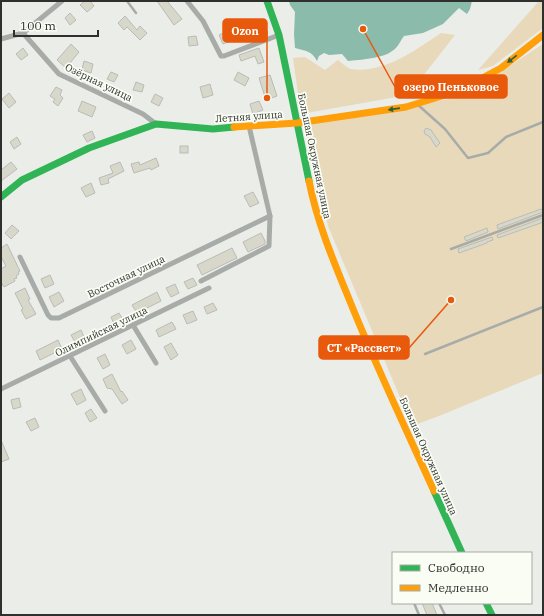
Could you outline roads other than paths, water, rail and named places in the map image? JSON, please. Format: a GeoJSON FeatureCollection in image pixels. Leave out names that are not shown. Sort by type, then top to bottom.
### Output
{"type":"FeatureCollection","features":[{"type":"Feature","properties":{"kind":"main road","name":"Большая Окружная улица"},"geometry":{"type":"LineString","coordinates":[[267,1],[279,34],[313,201],[323,235],[367,344],[462,552]]}},
{"type":"Feature","properties":{"kind":"main road","name":"Летняя улица"},"geometry":{"type":"LineString","coordinates":[[1,197],[22,180],[89,148],[156,124],[214,129],[297,123],[406,107],[417,104],[458,91],[501,68],[543,35]]}},
{"type":"Feature","properties":{"kind":"main road"},"geometry":{"type":"LineString","coordinates":[[486,604],[492,615]]}},
{"type":"Feature","properties":{"kind":"street"},"geometry":{"type":"LineString","coordinates":[[1,39],[23,33],[62,1]]}},
{"type":"Feature","properties":{"kind":"street"},"geometry":{"type":"LineString","coordinates":[[187,1],[203,21],[219,53],[222,56],[279,34]]}},
{"type":"Feature","properties":{"kind":"street","name":"Озёрная улица"},"geometry":{"type":"LineString","coordinates":[[23,33],[59,74],[143,114],[156,124]]}},
{"type":"Feature","properties":{"kind":"street"},"geometry":{"type":"LineString","coordinates":[[201,281],[269,246],[270,216],[249,126]]}},
{"type":"Feature","properties":{"kind":"street","name":"Восточная улица"},"geometry":{"type":"LineString","coordinates":[[20,257],[48,315],[52,318],[59,318],[270,216]]}},
{"type":"Feature","properties":{"kind":"street","name":"Олимпийская улица"},"geometry":{"type":"LineString","coordinates":[[1,389],[209,288]]}},
{"type":"Feature","properties":{"kind":"street"},"geometry":{"type":"LineString","coordinates":[[133,325],[156,363]]}},
{"type":"Feature","properties":{"kind":"street"},"geometry":{"type":"LineString","coordinates":[[70,356],[105,411]]}},
{"type":"Feature","properties":{"kind":"lane"},"geometry":{"type":"LineString","coordinates":[[127,1],[136,13]]}},
{"type":"Feature","properties":{"kind":"lane"},"geometry":{"type":"LineString","coordinates":[[417,104],[445,129],[468,158],[488,153],[506,137],[543,122]]}},
{"type":"Feature","properties":{"kind":"lane"},"geometry":{"type":"LineString","coordinates":[[451,249],[543,215]]}},
{"type":"Feature","properties":{"kind":"lane"},"geometry":{"type":"LineString","coordinates":[[425,354],[543,307]]}},
{"type":"Feature","properties":{"kind":"lane"},"geometry":{"type":"LineString","coordinates":[[414,604],[419,615]]}},
{"type":"Feature","properties":{"kind":"lane"},"geometry":{"type":"LineString","coordinates":[[439,604],[444,615]]}},
{"type":"Feature","properties":{"kind":"place","name":"озеро Пеньковое"},"geometry":{"type":"Point","coordinates":[363,29]}},
{"type":"Feature","properties":{"kind":"place","name":"Ozon"},"geometry":{"type":"Point","coordinates":[267,98]}},
{"type":"Feature","properties":{"kind":"place","name":"СТ «Рассвет»"},"geometry":{"type":"Point","coordinates":[451,300]}}]}
